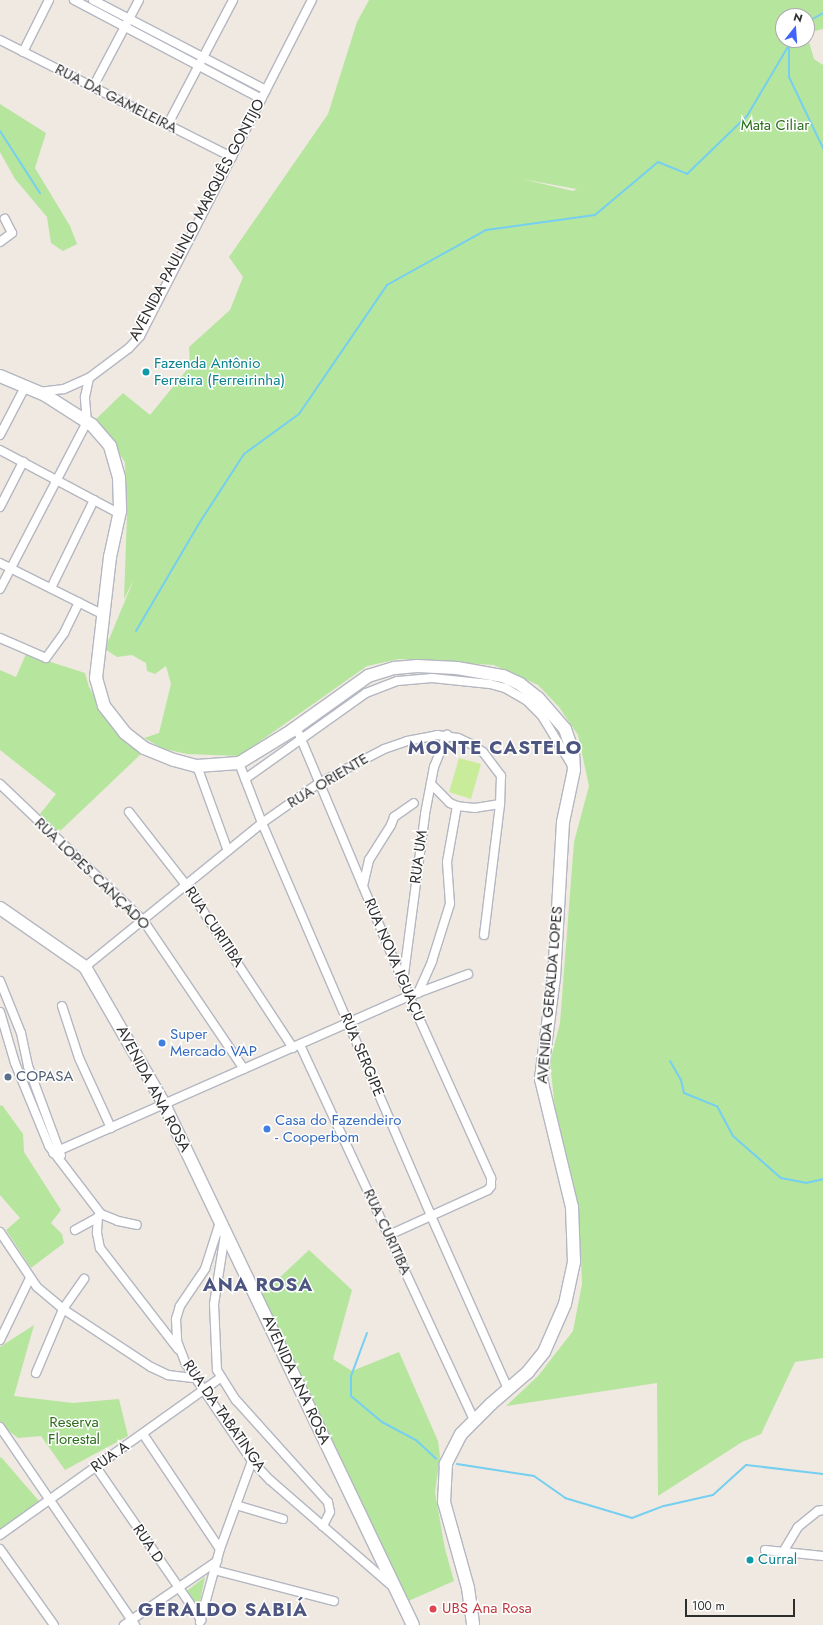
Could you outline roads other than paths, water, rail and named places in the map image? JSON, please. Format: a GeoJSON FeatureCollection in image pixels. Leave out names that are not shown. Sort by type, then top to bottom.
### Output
{"type":"FeatureCollection","features":[{"type":"Feature","properties":{"kind":"main road"},"geometry":{"type":"LineString","coordinates":[[0,376],[38,392],[83,419],[110,446],[116,462],[121,497],[120,514],[110,557],[102,614],[96,678],[104,706],[125,733],[144,748],[174,760],[197,766],[239,764]]}},
{"type":"Feature","properties":{"kind":"main road","name":"AVENIDA GERALDA LOPES"},"geometry":{"type":"LineString","coordinates":[[239,764],[298,733],[368,676],[385,670],[417,666],[484,672],[503,676],[520,684],[554,714],[565,729],[573,752],[574,770],[563,822],[554,977],[541,1067],[542,1090],[572,1207],[574,1262],[565,1304],[551,1339],[537,1362],[474,1420],[451,1450],[446,1464],[443,1484],[447,1519],[468,1588],[473,1625]]}},
{"type":"Feature","properties":{"kind":"main road"},"geometry":{"type":"LineString","coordinates":[[0,908],[86,967]]}},
{"type":"Feature","properties":{"kind":"main road","name":"AVENIDA ANA ROSA"},"geometry":{"type":"LineString","coordinates":[[86,967],[164,1104],[413,1625]]}},
{"type":"Feature","properties":{"kind":"street"},"geometry":{"type":"LineString","coordinates":[[23,52],[49,0]]}},
{"type":"Feature","properties":{"kind":"street"},"geometry":{"type":"LineString","coordinates":[[74,0],[262,99]]}},
{"type":"Feature","properties":{"kind":"street"},"geometry":{"type":"LineString","coordinates":[[93,0],[266,90]]}},
{"type":"Feature","properties":{"kind":"street"},"geometry":{"type":"LineString","coordinates":[[93,87],[139,0]]}},
{"type":"Feature","properties":{"kind":"street"},"geometry":{"type":"LineString","coordinates":[[168,124],[232,0]]}},
{"type":"Feature","properties":{"kind":"street","name":"AVENIDA PAULINLO MARQUÊS GONTIJO"},"geometry":{"type":"LineString","coordinates":[[38,392],[64,389],[89,378],[129,348],[140,336],[312,0]]}},
{"type":"Feature","properties":{"kind":"street","name":"RUA DA GAMELEIRA"},"geometry":{"type":"LineString","coordinates":[[0,40],[232,157]]}},
{"type":"Feature","properties":{"kind":"street"},"geometry":{"type":"LineString","coordinates":[[0,242],[11,236],[13,231],[5,219]]}},
{"type":"Feature","properties":{"kind":"street"},"geometry":{"type":"LineString","coordinates":[[0,589],[58,481],[83,419],[85,397],[89,378]]}},
{"type":"Feature","properties":{"kind":"street"},"geometry":{"type":"LineString","coordinates":[[0,435],[25,387]]}},
{"type":"Feature","properties":{"kind":"street"},"geometry":{"type":"LineString","coordinates":[[0,450],[120,514]]}},
{"type":"Feature","properties":{"kind":"street"},"geometry":{"type":"LineString","coordinates":[[0,507],[23,462]]}},
{"type":"Feature","properties":{"kind":"street"},"geometry":{"type":"LineString","coordinates":[[50,588],[94,500]]}},
{"type":"Feature","properties":{"kind":"street"},"geometry":{"type":"LineString","coordinates":[[0,563],[102,614]]}},
{"type":"Feature","properties":{"kind":"street"},"geometry":{"type":"LineString","coordinates":[[0,638],[46,658],[64,633],[79,602]]}},
{"type":"Feature","properties":{"kind":"street","name":"AVENIDA GERALDA LOPES"},"geometry":{"type":"LineString","coordinates":[[245,779],[298,733]]}},
{"type":"Feature","properties":{"kind":"street","name":"RUA NOVA IGUAÇU"},"geometry":{"type":"LineString","coordinates":[[298,733],[409,996],[490,1174],[492,1182],[488,1190],[431,1216]]}},
{"type":"Feature","properties":{"kind":"street","name":"RUA ORIENTE"},"geometry":{"type":"LineString","coordinates":[[86,967],[262,823],[319,783],[384,749],[423,737],[447,735],[471,744],[495,765],[502,776],[484,935]]}},
{"type":"Feature","properties":{"kind":"street","name":"RUA UM"},"geometry":{"type":"LineString","coordinates":[[403,982],[422,835],[431,784],[436,759],[447,735]]}},
{"type":"Feature","properties":{"kind":"street","name":"RUA SERGIPE"},"geometry":{"type":"LineString","coordinates":[[239,764],[262,823],[348,1024],[508,1389]]}},
{"type":"Feature","properties":{"kind":"street"},"geometry":{"type":"LineString","coordinates":[[197,766],[228,851]]}},
{"type":"Feature","properties":{"kind":"street","name":"RUA LOPES CANÇADO"},"geometry":{"type":"LineString","coordinates":[[0,784],[143,920],[244,1069]]}},
{"type":"Feature","properties":{"kind":"street"},"geometry":{"type":"LineString","coordinates":[[431,784],[450,803],[457,806],[475,808],[500,804]]}},
{"type":"Feature","properties":{"kind":"street"},"geometry":{"type":"LineString","coordinates":[[363,887],[369,860],[391,825],[394,817],[414,803]]}},
{"type":"Feature","properties":{"kind":"street"},"geometry":{"type":"LineString","coordinates":[[418,993],[432,961],[450,904],[447,862],[457,806]]}},
{"type":"Feature","properties":{"kind":"street","name":"RUA CURITIBA"},"geometry":{"type":"LineString","coordinates":[[129,812],[186,885],[296,1046],[389,1235],[474,1420]]}},
{"type":"Feature","properties":{"kind":"street"},"geometry":{"type":"LineString","coordinates":[[57,1152],[409,996],[468,974]]}},
{"type":"Feature","properties":{"kind":"street"},"geometry":{"type":"LineString","coordinates":[[0,981],[57,1152]]}},
{"type":"Feature","properties":{"kind":"street"},"geometry":{"type":"LineString","coordinates":[[62,1006],[77,1052],[111,1128]]}},
{"type":"Feature","properties":{"kind":"street"},"geometry":{"type":"LineString","coordinates":[[0,1012],[2,1024],[15,1064],[63,1162],[100,1215],[137,1225]]}},
{"type":"Feature","properties":{"kind":"street"},"geometry":{"type":"LineString","coordinates":[[2,1024],[17,1029]]}},
{"type":"Feature","properties":{"kind":"street"},"geometry":{"type":"LineString","coordinates":[[75,1230],[100,1215]]}},
{"type":"Feature","properties":{"kind":"street"},"geometry":{"type":"LineString","coordinates":[[100,1215],[97,1237],[103,1253],[180,1352]]}},
{"type":"Feature","properties":{"kind":"street"},"geometry":{"type":"LineString","coordinates":[[389,1235],[431,1216]]}},
{"type":"Feature","properties":{"kind":"street"},"geometry":{"type":"LineString","coordinates":[[223,1226],[214,1304],[216,1362],[220,1378],[236,1400],[325,1497],[330,1507],[323,1526]]}},
{"type":"Feature","properties":{"kind":"street","name":"RUA DA TABATINGA"},"geometry":{"type":"LineString","coordinates":[[223,1226],[205,1269],[178,1312],[175,1328],[180,1352],[193,1378],[252,1461],[278,1489],[395,1589]]}},
{"type":"Feature","properties":{"kind":"street"},"geometry":{"type":"LineString","coordinates":[[0,1232],[30,1278],[63,1309],[151,1367],[168,1375],[193,1378]]}},
{"type":"Feature","properties":{"kind":"street"},"geometry":{"type":"LineString","coordinates":[[1,1338],[30,1278]]}},
{"type":"Feature","properties":{"kind":"street"},"geometry":{"type":"LineString","coordinates":[[36,1373],[63,1309],[84,1279]]}},
{"type":"Feature","properties":{"kind":"street","name":"RUA A"},"geometry":{"type":"LineString","coordinates":[[0,1535],[204,1392],[220,1378]]}},
{"type":"Feature","properties":{"kind":"street"},"geometry":{"type":"LineString","coordinates":[[0,1427],[130,1623],[217,1561]]}},
{"type":"Feature","properties":{"kind":"street"},"geometry":{"type":"LineString","coordinates":[[143,1434],[220,1549]]}},
{"type":"Feature","properties":{"kind":"street"},"geometry":{"type":"LineString","coordinates":[[200,1622],[220,1549],[252,1461]]}},
{"type":"Feature","properties":{"kind":"street","name":"RUA D"},"geometry":{"type":"LineString","coordinates":[[96,1467],[200,1622]]}},
{"type":"Feature","properties":{"kind":"street"},"geometry":{"type":"LineString","coordinates":[[236,1505],[283,1519]]}},
{"type":"Feature","properties":{"kind":"street"},"geometry":{"type":"LineString","coordinates":[[783,1552],[798,1527],[818,1511],[823,1510]]}},
{"type":"Feature","properties":{"kind":"street"},"geometry":{"type":"LineString","coordinates":[[0,1549],[54,1625]]}},
{"type":"Feature","properties":{"kind":"street"},"geometry":{"type":"LineString","coordinates":[[765,1550],[823,1556]]}},
{"type":"Feature","properties":{"kind":"street"},"geometry":{"type":"LineString","coordinates":[[214,1570],[334,1601]]}},
{"type":"Feature","properties":{"kind":"waterway"},"geometry":{"type":"LineString","coordinates":[[815,18],[823,13]]}},
{"type":"Feature","properties":{"kind":"waterway"},"geometry":{"type":"LineString","coordinates":[[136,631],[200,522],[244,454],[299,414],[387,285],[486,230],[595,215],[658,162],[687,174],[747,116],[787,48]]}},
{"type":"Feature","properties":{"kind":"waterway"},"geometry":{"type":"LineString","coordinates":[[789,48],[789,77],[823,148]]}},
{"type":"Feature","properties":{"kind":"waterway"},"geometry":{"type":"LineString","coordinates":[[0,131],[40,193]]}},
{"type":"Feature","properties":{"kind":"waterway"},"geometry":{"type":"LineString","coordinates":[[670,1061],[681,1080],[684,1093],[717,1106],[733,1136],[781,1178],[806,1183],[823,1179]]}},
{"type":"Feature","properties":{"kind":"waterway"},"geometry":{"type":"LineString","coordinates":[[367,1333],[351,1376],[351,1396],[382,1422],[417,1441],[436,1459]]}},
{"type":"Feature","properties":{"kind":"waterway"},"geometry":{"type":"LineString","coordinates":[[457,1464],[534,1476],[565,1498],[632,1518],[664,1506],[713,1495],[746,1465],[823,1474]]}},
{"type":"Feature","properties":{"kind":"place","name":"Fazenda Antônio Ferreira (Ferreirinha)"},"geometry":{"type":"Point","coordinates":[146,372]}},
{"type":"Feature","properties":{"kind":"place","name":"Super Mercado VAP"},"geometry":{"type":"Point","coordinates":[162,1043]}},
{"type":"Feature","properties":{"kind":"place","name":"COPASA"},"geometry":{"type":"Point","coordinates":[8,1077]}},
{"type":"Feature","properties":{"kind":"place","name":"Casa do Fazendeiro - Cooperbom"},"geometry":{"type":"Point","coordinates":[267,1129]}},
{"type":"Feature","properties":{"kind":"place","name":"Curral"},"geometry":{"type":"Point","coordinates":[750,1560]}},
{"type":"Feature","properties":{"kind":"place","name":"UBS Ana Rosa"},"geometry":{"type":"Point","coordinates":[433,1609]}},
{"type":"Feature","properties":{"kind":"district","name":"MONTE CASTELO"},"geometry":{"type":"Point","coordinates":[495,748]}},
{"type":"Feature","properties":{"kind":"district","name":"ANA ROSA"},"geometry":{"type":"Point","coordinates":[258,1285]}},
{"type":"Feature","properties":{"kind":"district","name":"GERALDO SABIÁ"},"geometry":{"type":"Point","coordinates":[223,1610]}},
{"type":"Feature","properties":{"kind":"park label","name":"Mata Ciliar"},"geometry":{"type":"Point","coordinates":[775,126]}},
{"type":"Feature","properties":{"kind":"park label","name":"Reserva Florestal"},"geometry":{"type":"Point","coordinates":[74,1430]}}]}
